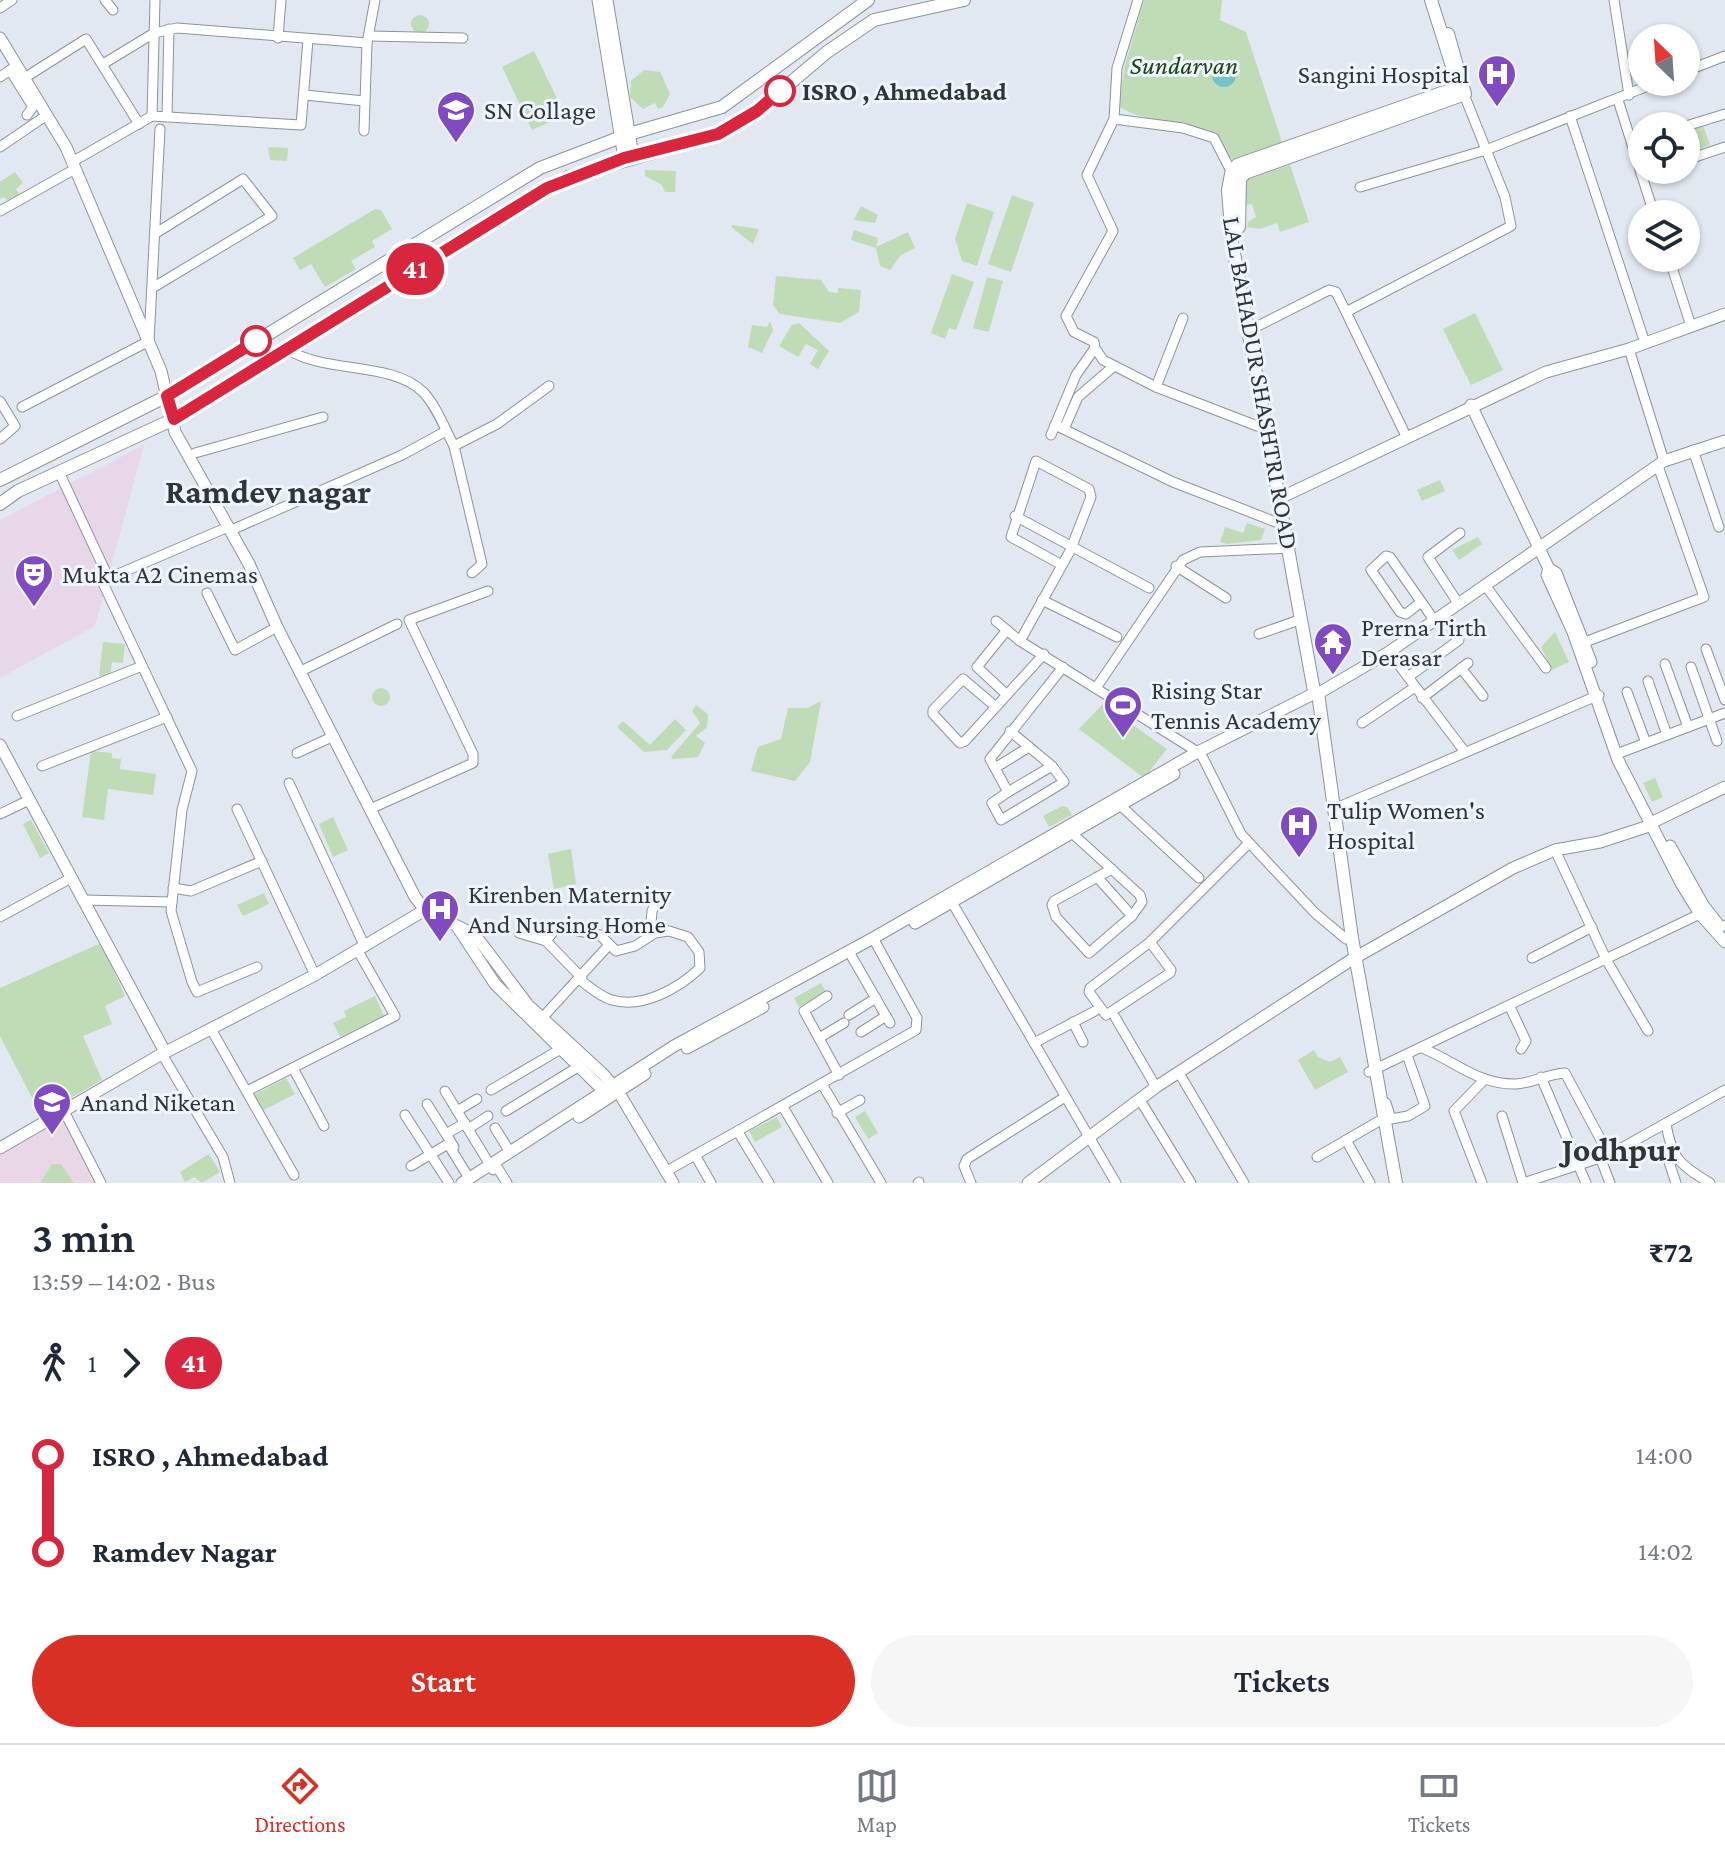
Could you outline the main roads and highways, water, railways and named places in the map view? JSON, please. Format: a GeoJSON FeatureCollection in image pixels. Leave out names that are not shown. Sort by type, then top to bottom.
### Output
{"type":"FeatureCollection","features":[{"type":"Feature","properties":{"kind":"main road"},"geometry":{"type":"LineString","coordinates":[[0,480],[167,396],[540,168],[624,136],[722,107],[868,0]]}},
{"type":"Feature","properties":{"kind":"main road"},"geometry":{"type":"LineString","coordinates":[[0,504],[59,472],[174,419],[568,177],[629,157],[718,134],[757,111],[827,52],[874,20],[964,0]]}},
{"type":"Feature","properties":{"kind":"main road"},"geometry":{"type":"LineString","coordinates":[[1431,0],[1460,90]]}},
{"type":"Feature","properties":{"kind":"main road"},"geometry":{"type":"LineString","coordinates":[[1437,0],[1460,90]]}},
{"type":"Feature","properties":{"kind":"main road"},"geometry":{"type":"LineString","coordinates":[[1354,959],[1316,693],[1240,237],[1235,176],[1237,165],[1271,151],[1460,90]]}},
{"type":"Feature","properties":{"kind":"main road","name":"LAL BAHADUR SHASHTRI ROAD"},"geometry":{"type":"LineString","coordinates":[[1235,176],[1228,190],[1232,242],[1265,429],[1283,496],[1316,693],[1346,939],[1354,959],[1374,1071],[1379,1121],[1393,1183]]}},
{"type":"Feature","properties":{"kind":"main road"},"geometry":{"type":"LineString","coordinates":[[1374,1071],[1393,1183]]}},
{"type":"Feature","properties":{"kind":"water"},"geometry":{"type":"Polygon","coordinates":[[[1224,63],[1233,66],[1236,75],[1233,84],[1224,87],[1215,84],[1212,75],[1215,66],[1224,63]]]}},
{"type":"Feature","properties":{"kind":"place","name":"ISRO , Ahmedabad"},"geometry":{"type":"Point","coordinates":[780,91]}},
{"type":"Feature","properties":{"kind":"place","name":"Sangini Hospital"},"geometry":{"type":"Point","coordinates":[1497,108]}},
{"type":"Feature","properties":{"kind":"place","name":"SN Collage"},"geometry":{"type":"Point","coordinates":[456,144]}},
{"type":"Feature","properties":{"kind":"place","name":"Mukta A2 Cinemas"},"geometry":{"type":"Point","coordinates":[34,608]}},
{"type":"Feature","properties":{"kind":"place","name":"Prerna Tirth Derasar"},"geometry":{"type":"Point","coordinates":[1333,676]}},
{"type":"Feature","properties":{"kind":"place","name":"Rising Star Tennis Academy"},"geometry":{"type":"Point","coordinates":[1123,739]}},
{"type":"Feature","properties":{"kind":"place","name":"Tulip Women's Hospital"},"geometry":{"type":"Point","coordinates":[1299,859]}},
{"type":"Feature","properties":{"kind":"place","name":"Kirenben Maternity And Nursing Home"},"geometry":{"type":"Point","coordinates":[440,943]}},
{"type":"Feature","properties":{"kind":"place","name":"Anand Niketan"},"geometry":{"type":"Point","coordinates":[52,1136]}},
{"type":"Feature","properties":{"kind":"district","name":"Ramdev nagar"},"geometry":{"type":"Point","coordinates":[268,491]}},
{"type":"Feature","properties":{"kind":"district","name":"Jodhpur"},"geometry":{"type":"Point","coordinates":[1621,1149]}},
{"type":"Feature","properties":{"kind":"park label","name":"Sundarvan"},"geometry":{"type":"Point","coordinates":[1184,65]}}]}
